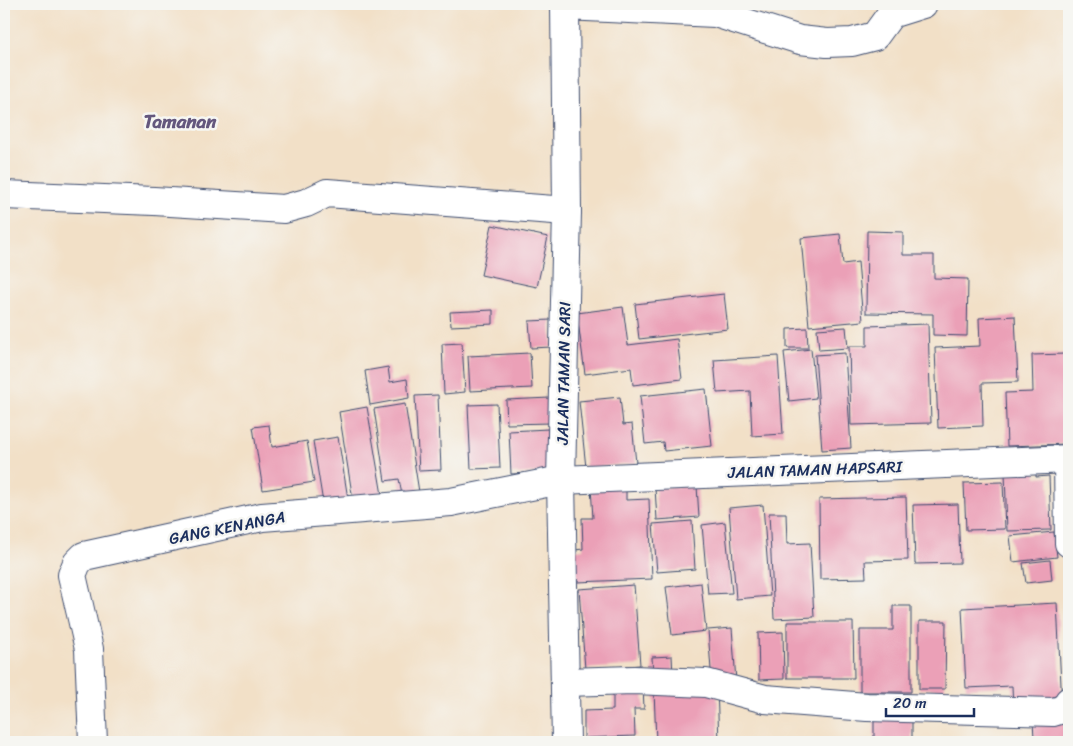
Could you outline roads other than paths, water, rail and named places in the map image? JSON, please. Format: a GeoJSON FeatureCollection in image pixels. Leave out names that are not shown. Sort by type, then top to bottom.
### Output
{"type":"FeatureCollection","features":[{"type":"Feature","properties":{"kind":"street"},"geometry":{"type":"LineString","coordinates":[[565,5],[715,13],[800,40],[827,43],[852,42],[875,36],[891,14],[923,4]]}},
{"type":"Feature","properties":{"kind":"street","name":"JALAN TAMAN SARI"},"geometry":{"type":"LineString","coordinates":[[565,5],[566,212],[561,480],[566,742]]}},
{"type":"Feature","properties":{"kind":"street"},"geometry":{"type":"LineString","coordinates":[[4,196],[117,199],[284,209],[306,203],[327,193],[566,212]]}},
{"type":"Feature","properties":{"kind":"street"},"geometry":{"type":"LineString","coordinates":[[1068,459],[1069,543]]}},
{"type":"Feature","properties":{"kind":"street","name":"JALAN TAMAN HAPSARI"},"geometry":{"type":"LineString","coordinates":[[561,480],[1068,459]]}},
{"type":"Feature","properties":{"kind":"street","name":"GANG KENANGA"},"geometry":{"type":"LineString","coordinates":[[93,742],[89,649],[72,575],[77,563],[84,556],[262,517],[451,502],[561,480]]}},
{"type":"Feature","properties":{"kind":"street"},"geometry":{"type":"LineString","coordinates":[[565,682],[634,680],[706,683],[765,698],[867,707],[1053,712],[1063,710],[1068,706],[1069,701]]}},
{"type":"Feature","properties":{"kind":"district","name":"Tamanan"},"geometry":{"type":"Point","coordinates":[180,121]}}]}
